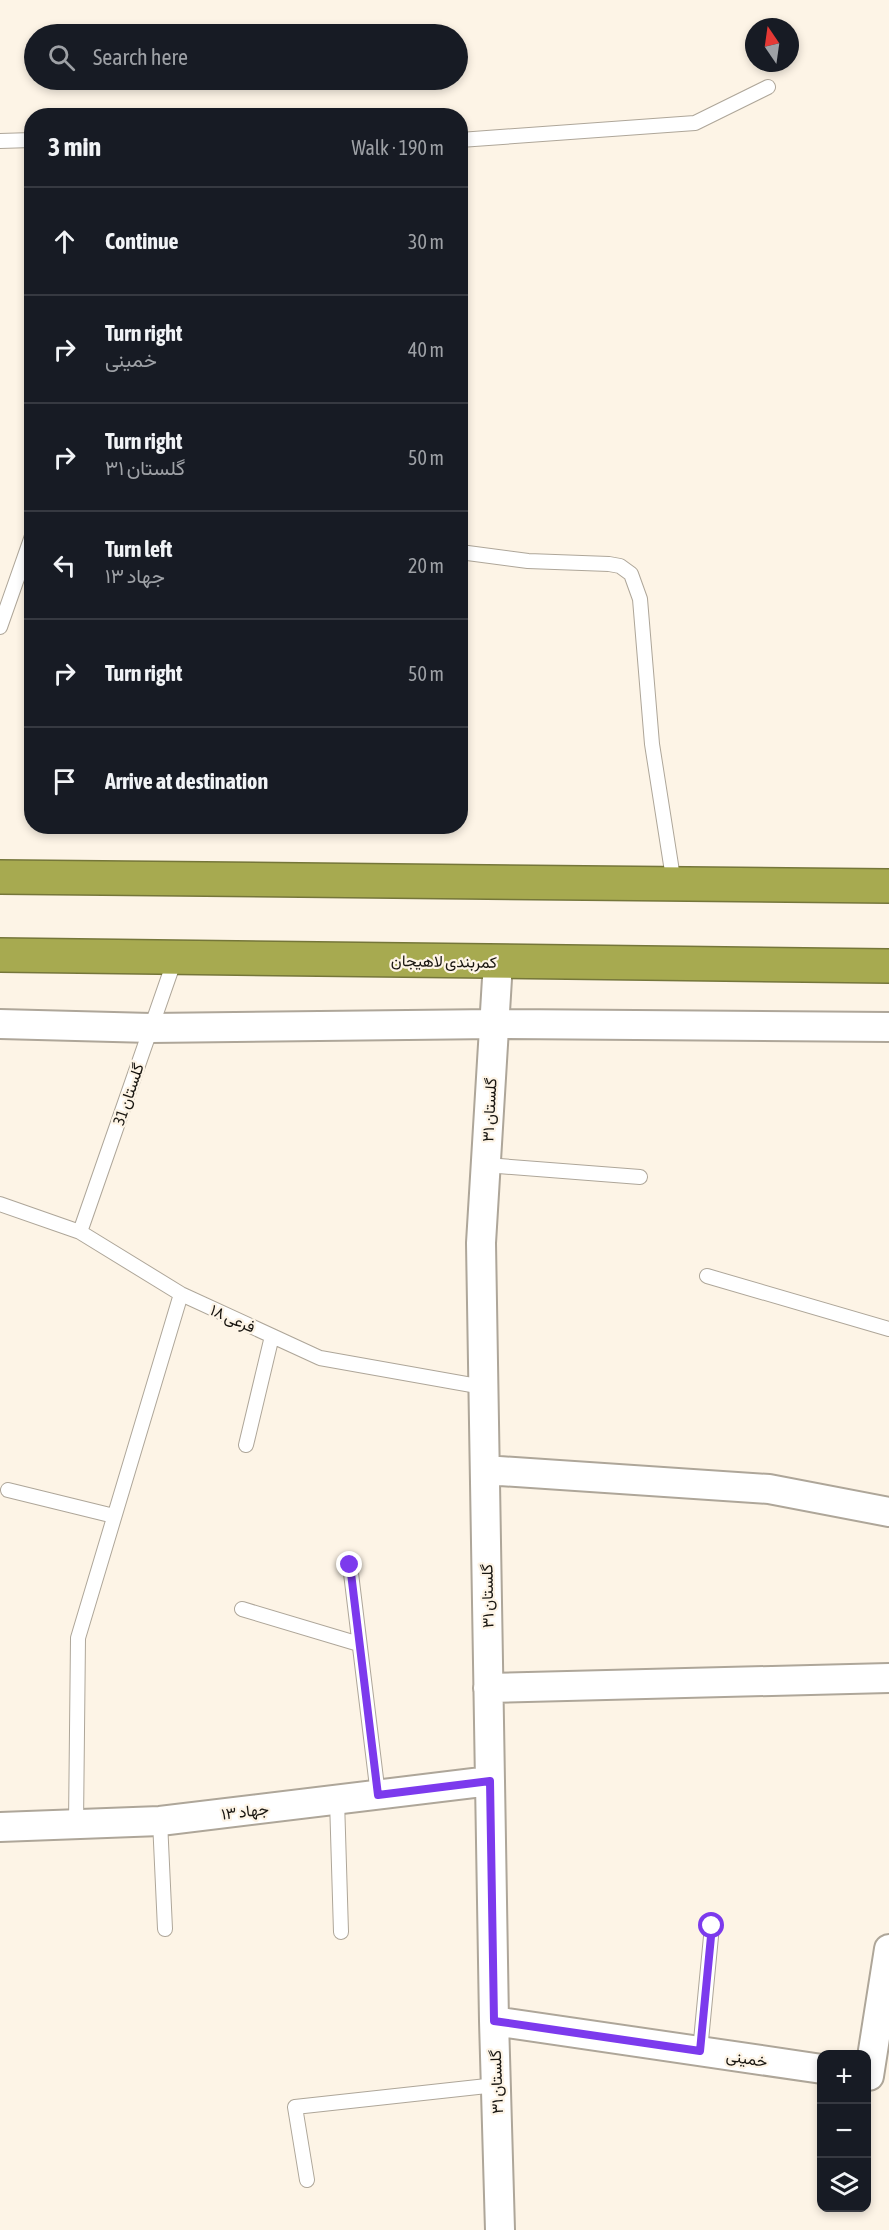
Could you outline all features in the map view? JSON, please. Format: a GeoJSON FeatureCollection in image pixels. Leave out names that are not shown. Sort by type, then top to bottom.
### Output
{"type":"FeatureCollection","features":[{"type":"Feature","properties":{"kind":"highway"},"geometry":{"type":"LineString","coordinates":[[0,878],[889,886]]}},
{"type":"Feature","properties":{"kind":"highway","name":"کمربندی لاهیجان"},"geometry":{"type":"LineString","coordinates":[[0,955],[889,966]]}},
{"type":"Feature","properties":{"kind":"street","name":"گلستان ۳۱"},"geometry":{"type":"LineString","coordinates":[[498,962],[481,1244],[494,2021],[500,2230]]}},
{"type":"Feature","properties":{"kind":"street"},"geometry":{"type":"LineString","coordinates":[[0,1024],[151,1028],[494,1024],[889,1027]]}},
{"type":"Feature","properties":{"kind":"street"},"geometry":{"type":"LineString","coordinates":[[485,1470],[769,1490],[889,1512]]}},
{"type":"Feature","properties":{"kind":"street"},"geometry":{"type":"LineString","coordinates":[[488,1688],[889,1678]]}},
{"type":"Feature","properties":{"kind":"street","name":"جهاد ۱۳"},"geometry":{"type":"LineString","coordinates":[[0,1827],[160,1821],[490,1781]]}},
{"type":"Feature","properties":{"kind":"street"},"geometry":{"type":"LineString","coordinates":[[875,2078],[889,1949]]}},
{"type":"Feature","properties":{"kind":"street","name":"خمینی"},"geometry":{"type":"LineString","coordinates":[[494,2021],[817,2068]]}},
{"type":"Feature","properties":{"kind":"lane"},"geometry":{"type":"LineString","coordinates":[[468,139],[695,123],[768,87]]}},
{"type":"Feature","properties":{"kind":"lane"},"geometry":{"type":"LineString","coordinates":[[0,141],[24,140]]}},
{"type":"Feature","properties":{"kind":"lane"},"geometry":{"type":"LineString","coordinates":[[468,553],[528,561],[609,564],[620,566],[631,574],[640,599],[652,744],[674,884]]}},
{"type":"Feature","properties":{"kind":"lane"},"geometry":{"type":"LineString","coordinates":[[0,627],[24,559]]}},
{"type":"Feature","properties":{"kind":"lane","name":"گلستان 31"},"geometry":{"type":"LineString","coordinates":[[80,1232],[176,956]]}},
{"type":"Feature","properties":{"kind":"lane"},"geometry":{"type":"LineString","coordinates":[[486,1165],[640,1177]]}},
{"type":"Feature","properties":{"kind":"lane","name":"فرعی ۱۸"},"geometry":{"type":"LineString","coordinates":[[0,1203],[80,1232],[181,1294],[320,1358],[483,1387]]}},
{"type":"Feature","properties":{"kind":"lane"},"geometry":{"type":"LineString","coordinates":[[707,1276],[889,1329]]}},
{"type":"Feature","properties":{"kind":"lane"},"geometry":{"type":"LineString","coordinates":[[76,1824],[78,1638],[181,1294]]}},
{"type":"Feature","properties":{"kind":"lane"},"geometry":{"type":"LineString","coordinates":[[246,1445],[272,1336]]}},
{"type":"Feature","properties":{"kind":"lane"},"geometry":{"type":"LineString","coordinates":[[8,1490],[114,1516]]}},
{"type":"Feature","properties":{"kind":"lane"},"geometry":{"type":"LineString","coordinates":[[350,1565],[378,1795]]}},
{"type":"Feature","properties":{"kind":"lane"},"geometry":{"type":"LineString","coordinates":[[242,1609],[358,1644]]}},
{"type":"Feature","properties":{"kind":"lane"},"geometry":{"type":"LineString","coordinates":[[337,1800],[341,1932]]}},
{"type":"Feature","properties":{"kind":"lane"},"geometry":{"type":"LineString","coordinates":[[160,1821],[165,1929]]}},
{"type":"Feature","properties":{"kind":"lane"},"geometry":{"type":"LineString","coordinates":[[700,2051],[712,1926]]}},
{"type":"Feature","properties":{"kind":"lane"},"geometry":{"type":"LineString","coordinates":[[307,2180],[295,2107],[496,2085]]}},
{"type":"Feature","properties":{"kind":"route"},"geometry":{"type":"LineString","coordinates":[[350,1565],[378,1795],[490,1781],[494,2021],[700,2051],[712,1926]]}}]}
